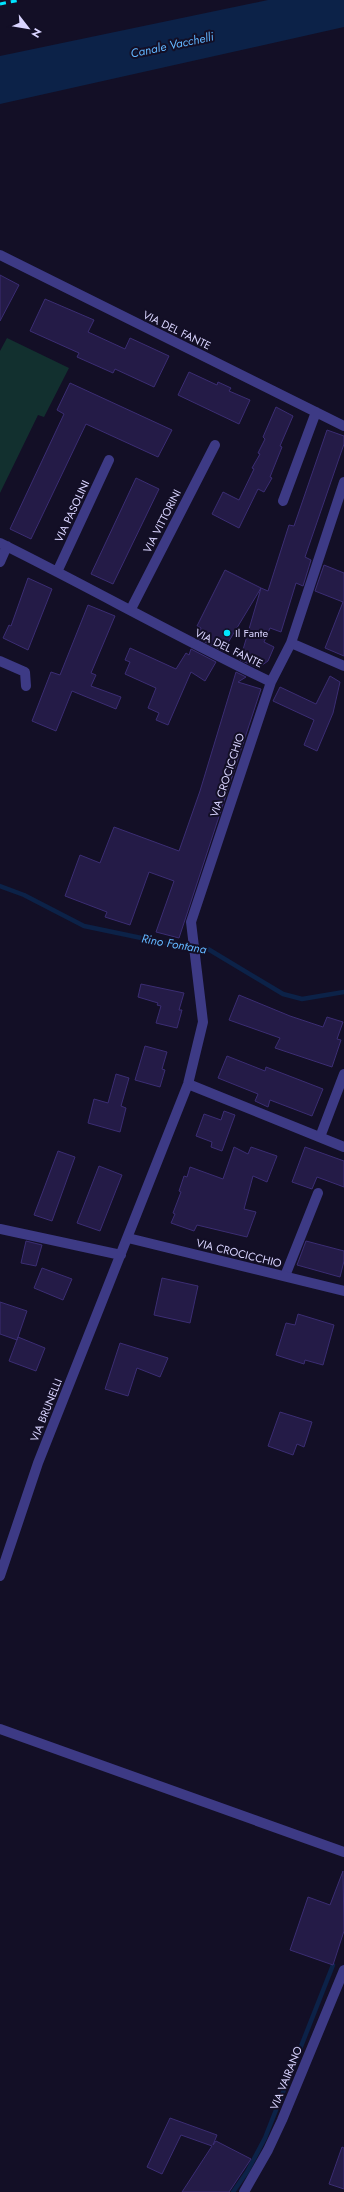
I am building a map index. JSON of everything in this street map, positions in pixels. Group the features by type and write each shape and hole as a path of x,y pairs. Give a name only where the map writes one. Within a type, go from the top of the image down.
{"street":[{"name":"VIA DEL FANTE","path":"0,255 344,426"},
{"path":"283,501 316,412"},
{"name":"VIA VITTORINI","path":"131,609 215,445"},
{"name":"VIA PASOLINI","path":"57,572 109,460"},
{"name":"VIA CROCICCHIO","path":"121,1254 188,1084 203,1022 191,922 271,682 291,643 344,482"},
{"name":"VIA DEL FANTE","path":"0,562 3,545 131,609 200,648 271,682"},
{"path":"291,643 344,666"},
{"path":"0,661 25,672 26,686"},
{"path":"320,1137 344,1074"},
{"path":"188,1084 344,1147"},
{"path":"285,1276 318,1193"},
{"path":"0,1229 121,1254"},
{"name":"VIA CROCICCHIO","path":"128,1238 344,1291"},
{"name":"VIA BRUNELLI","path":"0,1576 38,1463 121,1254"},
{"path":"0,1730 344,1852"},
{"name":"VIA VAIRANO","path":"244,2192 268,2150 282,2120 344,1970"}],"green space":[{"path":"7,338 69,368 44,417 38,415 0,493 0,351"}],"water":[{"name":"Canale Vacchelli","path":"268,0 344,0 344,27 0,104 0,56"}],"building":[{"path":"0,275 19,285 0,321"},
{"path":"45,299 94,320 88,332 125,349 130,338 169,356 154,387 115,369 113,373 77,357 79,353 30,331"},
{"path":"189,372 217,385 218,382 231,388 229,391 250,400 239,424 178,395"},
{"path":"70,383 172,430 158,457 86,424 31,539 10,529 64,414 57,410"},
{"path":"276,407 293,416 280,446 282,447 270,477 272,478 264,492 258,489 239,528 212,514 223,492 239,500 254,469 252,468 260,454 258,453 265,439 263,437"},
{"path":"327,430 344,436 344,444 305,557 311,560 303,586 296,583 281,632 270,628 264,642 274,647 268,661 258,668 240,660 261,588 268,591 289,525 294,526"},
{"path":"136,478 159,489 113,584 91,574"},
{"path":"324,565 344,573 344,656 325,648 343,602 315,591"},
{"path":"225,570 261,588 223,651 197,638 201,628 197,626"},
{"path":"28,578 52,589 28,650 3,638 9,625 11,626"},
{"path":"88,605 115,616 91,673 96,675 91,686 121,697 116,709 72,691 56,731 32,721 51,672 60,675"},
{"path":"130,648 176,669 186,653 189,655 191,649 216,662 205,681 191,672 168,725 156,720 159,713 148,708 156,688 125,674 130,662 125,660"},
{"path":"236,672 246,677 238,682 261,689 179,938 156,932 174,881 149,872 130,925 105,917 107,912 65,896 80,855 100,863 114,827 179,851 200,791"},
{"path":"330,676 340,682 333,713 317,751 304,745 314,720 273,701 280,687 316,704"},
{"path":"141,984 184,993 179,1010 182,1010 177,1028 156,1023 161,1006 157,1005 158,1003 138,997"},
{"path":"239,995 290,1016 323,1027 327,1017 343,1022 337,1039 341,1040 332,1067 275,1048 280,1038 229,1020"},
{"path":"145,1046 167,1052 162,1069 165,1070 160,1087 135,1080"},
{"path":"227,1056 265,1071 266,1067 323,1089 312,1116 270,1100 268,1107 255,1101 258,1094 218,1078"},
{"path":"116,1074 129,1078 121,1106 126,1108 120,1132 88,1123 94,1099 108,1103"},
{"path":"224,1111 235,1115 222,1151 211,1147 212,1142 196,1136 204,1114 221,1120"},
{"path":"234,1147 248,1154 251,1147 277,1156 267,1182 253,1176 244,1209 256,1212 247,1237 197,1225 194,1231 171,1223 175,1214 173,1213 181,1192 179,1191 184,1176 187,1177 190,1167 223,1179"},
{"path":"305,1147 344,1161 344,1187 317,1177 312,1189 292,1182"},
{"path":"58,1151 75,1157 52,1221 34,1215"},
{"path":"99,1166 122,1175 100,1231 77,1223"},
{"path":"26,1241 42,1245 36,1266 21,1263"},
{"path":"306,1241 344,1251 344,1261 340,1277 297,1265"},
{"path":"42,1268 72,1279 63,1300 34,1288"},
{"path":"162,1278 198,1286 190,1323 154,1315"},
{"path":"0,1302 27,1311 17,1340 0,1334"},
{"path":"298,1314 334,1325 323,1365 305,1360 304,1364 276,1355 286,1323 295,1325"},
{"path":"18,1337 45,1348 36,1371 9,1361"},
{"path":"120,1343 168,1358 160,1377 137,1368 128,1396 105,1389"},
{"path":"280,1412 312,1422 304,1447 297,1444 293,1455 268,1446"},
{"path":"343,1871 344,1931 333,1965 290,1950 308,1897 330,1905"},
{"path":"170,2118 217,2135 213,2145 216,2141 251,2159 229,2192 182,2192 212,2146 181,2135 162,2174 147,2167"},
{"path":"342,2147 344,2148 344,2189 329,2184"}],"waterway":[{"name":"Rino Fontana","path":"0,886 24,895 84,926 175,945 208,949 283,994 302,999 344,992"},
{"path":"233,2192 247,2172 265,2138 333,1965"}],"railway":[{"path":"0,4 20,0"}],"place":[{"name":"Il Fante","path":"227,633"}]}
